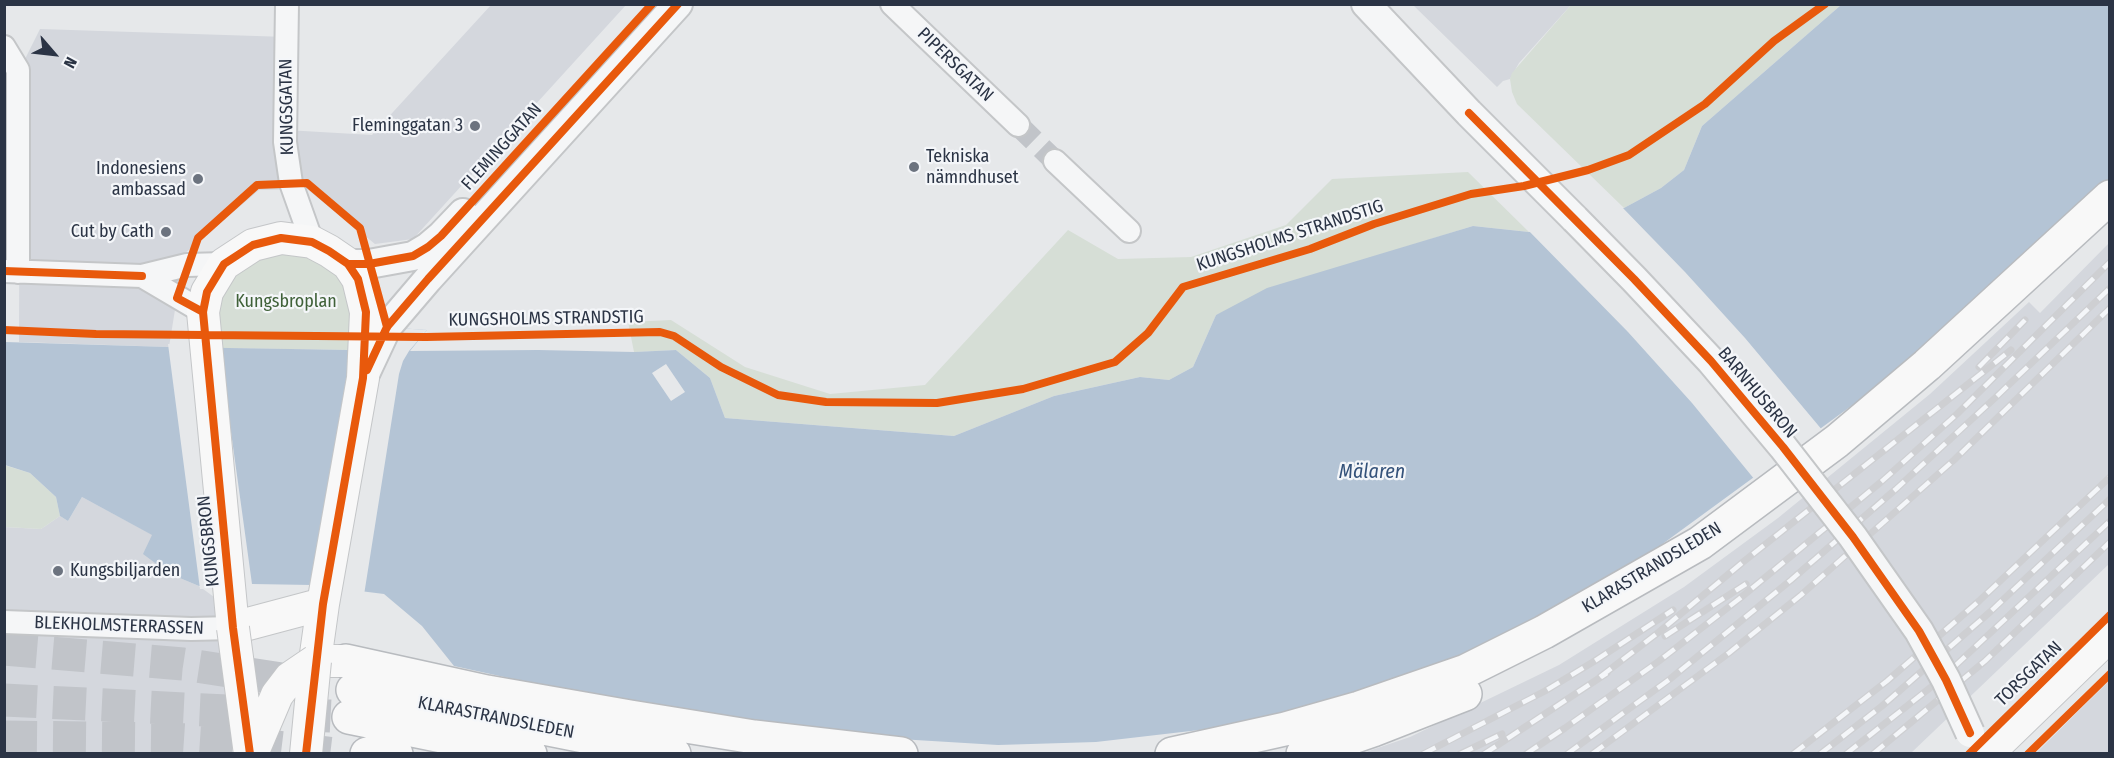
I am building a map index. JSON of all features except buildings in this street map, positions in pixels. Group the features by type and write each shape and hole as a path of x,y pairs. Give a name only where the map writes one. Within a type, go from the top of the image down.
{"highway":[{"name":"KLARASTRANDSLEDEN","path":"1172,753 1285,729 1359,708 1466,671 1544,632 1690,549 1837,441 1927,364 2109,197"},
{"name":"KLARASTRANDSLEDEN","path":"1303,753 1373,730 1471,691 1553,650 1629,607 1693,565 1845,454 1936,376 2109,217"},
{"name":"KLARASTRANDSLEDEN","path":"341,682 530,753"},
{"name":"KLARASTRANDSLEDEN","path":"341,682 674,753"},
{"path":"341,682 487,692 754,737 901,753"},
{"path":"367,753 396,753"}],"main road":[{"path":"203,318 207,292 224,264 266,240 281,238 312,242 348,264 358,279 366,312 377,326 363,378 323,604 341,682 306,753"},
{"name":"KUNGSBRON","path":"203,318 233,628 251,753"},
{"path":"233,628 323,604"},
{"name":"TORSGATAN","path":"1978,748 2109,635"},
{"path":"251,753 277,696 290,678 341,682"}],"street":[{"name":"KUNGSGATAN","path":"287,4 285,142 291,183 312,242"},
{"name":"FLEMINGGATAN","path":"348,264 369,264 413,256 441,236 652,4"},
{"name":"FLEMINGGATAN","path":"377,326 428,279 678,4"},
{"name":"PIPERSGATAN","path":"892,4 1018,125"},
{"name":"BARNHUSBRON","path":"1366,4 1468,113 1634,279 1711,361 1783,447 1853,537 1919,631 1946,680 1978,748"},
{"path":"4,47 11,70 11,272 142,276 187,265 224,264"},
{"path":"1055,161 1129,231"},
{"path":"142,276 203,318"},
{"name":"BLEKHOLMSTERRASSEN","path":"4,622 191,629 233,628"}],"shaded area":[{"path":"491,5 626,5 413,239 375,244 307,189 259,190 184,254 169,347 19,342 20,69 40,29 287,37 286,130 372,135"},
{"path":"1413,5 1571,5 1519,63 1510,79 1503,81 1497,87"},
{"path":"2109,243 2109,564 1911,753 1360,754 1410,737 1559,665 1684,587 1778,518 1930,394 2029,302 2040,313"},
{"path":"82,497 153,535 170,574 199,586 214,597 233,672 231,753 5,753 4,527 41,529 60,516 68,521"},
{"path":"2109,681 2109,753 2036,753"}],"green space":[{"path":"1571,5 1841,5 1702,126 1684,170 1661,188 1624,208 1517,104 1512,92 1510,79 1512,73"},
{"path":"1468,172 1529,232 1473,226 1347,265 1216,315 1193,367 1169,380 1140,377 1054,396 954,436 725,418 710,378 676,350 634,352 628,322 671,320 745,367 830,394 925,385 1068,230 1118,259 1191,257 1286,225 1332,179"},
{"name":"Kungsbroplan","path":"284,253 312,258 336,274 350,295 351,350 220,348 217,324 221,297 233,274 257,258"},
{"path":"4,465 30,473 56,497 60,516 41,529 5,527"}],"water":[{"name":"Mälaren","path":"1841,5 2109,5 2109,179 1895,374 1631,567 1508,638 1412,677 1312,708 1208,729 1096,742 998,745 866,737 786,728 550,687 454,666 422,626 384,594 312,585 199,586 170,574 143,554 152,535 82,497 68,521 60,516 56,497 30,473 5,465 5,342 350,350 355,325 427,330 410,351 634,352 676,350 710,378 725,418 954,436 1054,396 1140,377 1169,380 1193,367 1216,315 1267,288 1473,226 1529,232 1624,208 1661,188 1684,170 1702,126"}],"pier":[{"path":"1621,206 1745,338 1823,431 1755,480 1692,403 1628,332 1526,228"},
{"path":"355,325 427,330 409,351 399,374 364,595 312,588 200,589 168,344 219,345 252,584 312,585"},
{"path":"666,364 685,392 671,401 652,373"}],"tunnel":[{"path":"1018,125 1055,161"},
{"path":"4,649 183,664 353,690"},
{"path":"4,700 349,717"},
{"path":"4,737 172,739 261,745 335,754"}],"railway":[{"path":"1526,754 1659,661 1739,599 1881,482 1957,414 2110,262"},
{"path":"1567,754 1670,679 1791,580 1896,489 2110,288"},
{"path":"1592,754 1729,653 1801,595 1954,460 2110,308"},
{"path":"1979,367 2025,320"},
{"path":"1600,677 2011,350"},
{"path":"1793,754 1887,681 1979,601 2110,477"},
{"path":"1820,754 1882,706 1990,612 2110,499"},
{"path":"1846,754 1940,680 2110,521"},
{"path":"1873,754 1985,661 2110,542"},
{"path":"1665,636 1746,584"},
{"path":"1423,754 1545,691 1673,610"},
{"path":"1484,754 1607,673"},
{"path":"1460,754 1502,734"}],"cycle path":[{"path":"348,264 369,264 413,256 441,236 652,4"},
{"path":"367,370 387,327 678,4"},
{"name":"KUNGSHOLMS STRANDSTIG","path":"4,330 96,334 426,337 660,332 674,336 721,367 778,395 826,402 937,403 1023,389 1115,362 1148,333 1183,287 1310,249 1374,224 1471,194 1524,186 1588,170 1629,155 1705,104 1774,41 1825,4"},
{"path":"1469,113 1634,279 1711,361 1783,447 1853,537 1919,631 1946,680 1970,733"},
{"path":"203,312 177,298 198,238 257,185 307,183 360,228 387,327"},
{"path":"250,754 233,628 203,312 207,292 224,264 253,245 281,238 312,242 348,264 358,279 366,312 363,378 323,604 306,754"},
{"path":"4,271 142,276"},
{"path":"1969,754 2110,615"},
{"path":"2028,754 2110,674"}],"place":[{"name":"Fleminggatan 3","path":"475,126"},
{"name":"Tekniska nämndhuset","path":"914,167"},
{"name":"Indonesiens ambassad","path":"198,179"},
{"name":"Cut by Cath","path":"166,232"},
{"name":"Kungsbiljarden","path":"58,571"}]}
